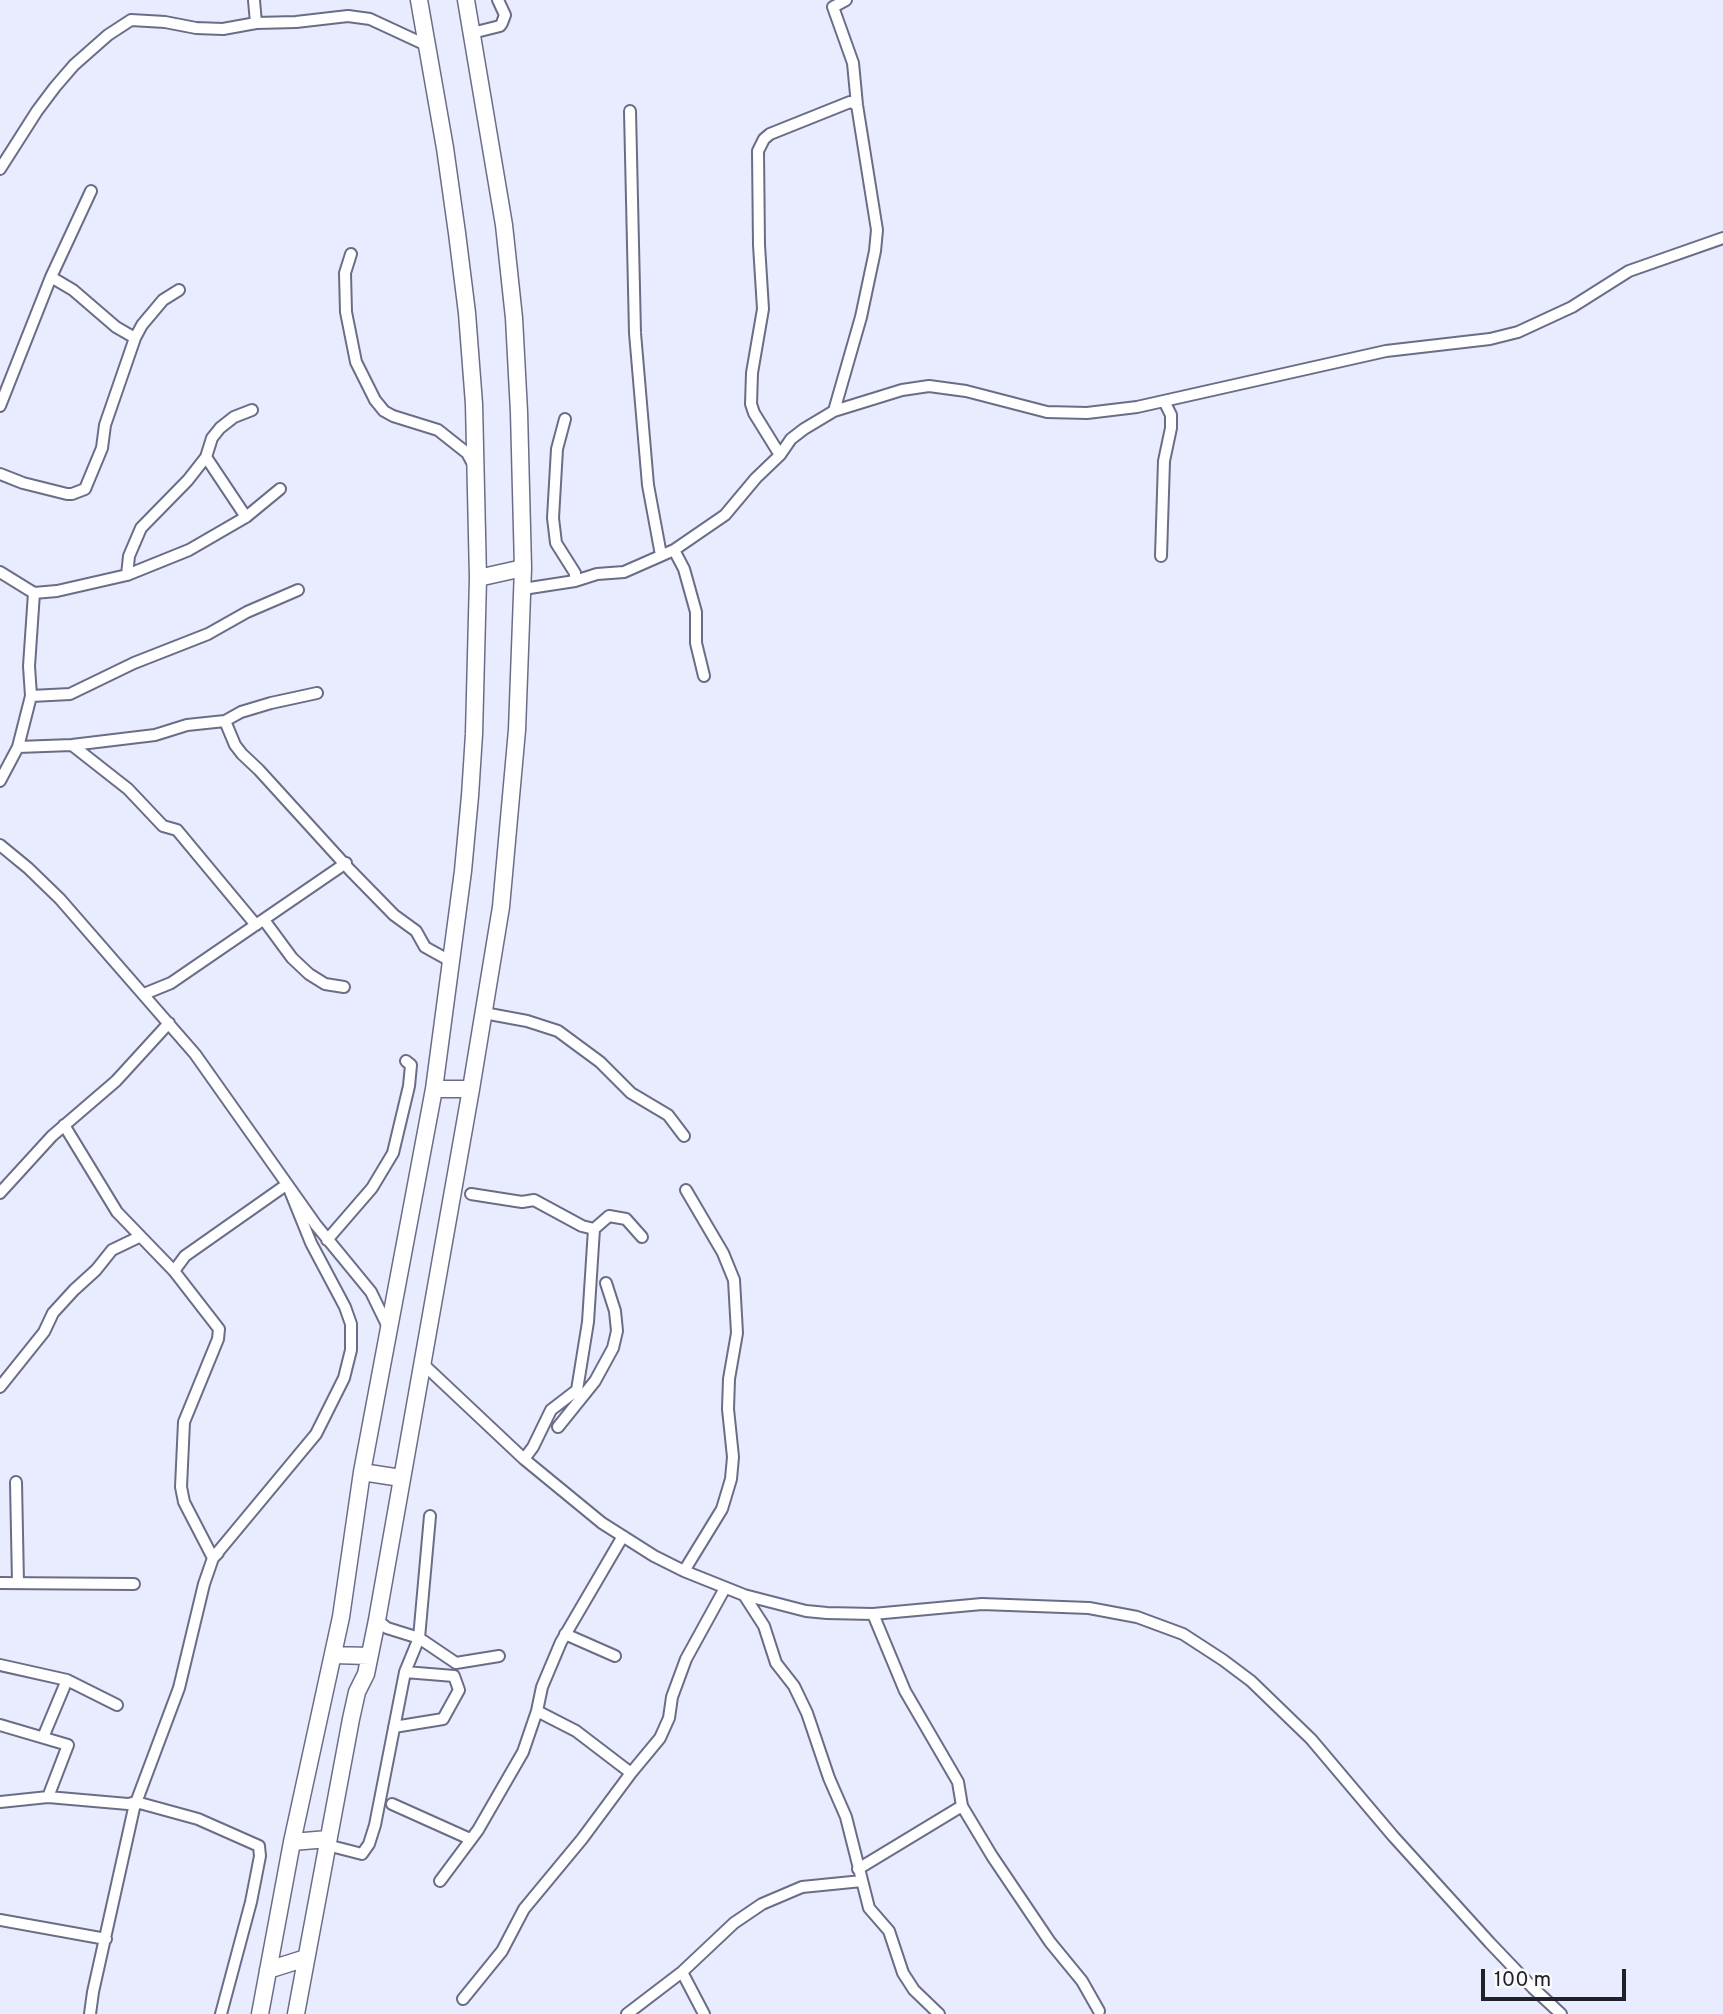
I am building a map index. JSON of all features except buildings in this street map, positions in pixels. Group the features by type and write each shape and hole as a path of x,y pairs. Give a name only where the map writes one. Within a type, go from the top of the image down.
{"highway":[{"path":"260,2014 292,1842 333,1655 362,1472 434,1089 464,871 471,771 478,578 475,442 467,313 445,148 419,0"},
{"path":"296,2014 351,1719 357,1692 366,1674 377,1620 471,1089 501,907 517,730 523,568 519,412 510,273 490,134 466,0"},
{"path":"478,578 523,568"},
{"path":"434,1089 471,1089"},
{"path":"362,1472 401,1478"},
{"path":"333,1655 369,1656"},
{"path":"292,1842 327,1842"},
{"path":"268,1970 306,1958"}],"street":[{"path":"254,0 257,23"},
{"path":"472,33 500,26 505,15 498,0"},
{"path":"834,411 861,317 877,240 853,63 833,7 846,0"},
{"path":"0,169 37,111 74,65 108,35 131,20 223,29 257,23 359,17 370,19 426,45"},
{"path":"780,456 751,404 751,373 763,309 758,151 770,134 850,102 858,105"},
{"path":"631,111 634,320 648,485 661,555"},
{"path":"0,145 9,154"},
{"path":"0,406 51,277 91,191"},
{"path":"523,589 633,569 674,550 725,515 756,478 780,456 797,433 834,411 902,390 929,386 966,391 1047,412 1112,411 1386,351 1490,339 1518,332 1572,307 1629,271 1723,237"},
{"path":"351,254 345,273 346,312 356,362 366,384 384,411 438,430 467,453 476,469"},
{"path":"51,277 73,290 116,327 135,338"},
{"path":"0,474 58,492 72,494 85,489 102,448 106,425 135,338 163,300 179,290"},
{"path":"1161,556 1164,461 1171,428 1171,415 1164,401"},
{"path":"127,575 129,556 141,528 181,488 206,457 212,438 220,428 233,417 252,410"},
{"path":"565,419 557,449 553,518 556,543 575,573 575,581"},
{"path":"455,443 475,442"},
{"path":"206,457 246,517"},
{"path":"0,572 34,593 57,591 127,575 189,550 246,517 280,489"},
{"path":"674,550 684,569 696,612 696,643 704,676"},
{"path":"31,696 70,694 134,663 208,634 247,612 298,590"},
{"path":"0,781 18,747 31,696 29,666 34,593"},
{"path":"18,747 72,745 155,734 187,725 225,720 271,703 317,693"},
{"path":"225,720 235,745 242,754 394,915 416,931 425,947 452,962"},
{"path":"72,745 128,789 163,826 177,830 309,974 326,984 344,987"},
{"path":"0,845 61,899 169,1023 213,1078 288,1188 370,1292 388,1328"},
{"path":"144,994 171,983 346,863"},
{"path":"484,1013 527,1021 558,1031 600,1062 631,1093 668,1115 684,1136"},
{"path":"0,1193 64,1125 116,1081 169,1023"},
{"path":"327,1240 372,1188 393,1153 409,1086 411,1065 406,1061"},
{"path":"64,1125 117,1212 174,1271 219,1329 218,1339 184,1422 181,1441 181,1487 184,1502 214,1558"},
{"path":"164,1261 185,1256 288,1188"},
{"path":"90,2014 136,1802 179,1688 204,1584 214,1558 316,1434 346,1370 351,1350 351,1324 345,1307 311,1243 288,1188"},
{"path":"684,1571 722,1509 731,1479 733,1457 728,1409 729,1379 737,1333 734,1280 723,1253 686,1190"},
{"path":"471,1194 522,1202 534,1200 582,1226 594,1229"},
{"path":"524,1459 551,1410 577,1390 588,1322 594,1229 609,1216 626,1219 642,1237"},
{"path":"0,1387 44,1332 53,1313 74,1290 96,1270 112,1250 139,1237"},
{"path":"174,1271 185,1256"},
{"path":"558,1427 595,1381 612,1348 617,1331 615,1311 606,1283"},
{"path":"370,1292 394,1298"},
{"path":"345,1347 346,1370"},
{"path":"422,1363 524,1459 585,1510 623,1536 684,1571 744,1595 806,1611 873,1614 982,1604 1089,1608 1137,1617 1182,1634 1251,1681 1311,1739 1490,1944 1561,2014"},
{"path":"16,1482 18,1583"},
{"path":"327,1842 362,1854 369,1844 405,1672 419,1638 430,1516"},
{"path":"440,1881 478,1829 523,1752 537,1711 542,1686 565,1634 623,1536"},
{"path":"0,1583 134,1584"},
{"path":"463,1999 502,1951 524,1909 660,1738 669,1718 672,1697 685,1659 725,1588"},
{"path":"744,1595 769,1637 776,1663 794,1686 807,1713 829,1778 846,1817 869,1908 889,1931 903,1973 914,1990 939,2014"},
{"path":"873,1614 905,1691 958,1782 962,1806 992,1856 1050,1942 1082,1981 1099,2011"},
{"path":"377,1620 387,1628 419,1638 456,1663 499,1656"},
{"path":"565,1634 615,1657"},
{"path":"0,1665 67,1680 117,1705"},
{"path":"394,1727 443,1719 459,1690 454,1676 405,1672"},
{"path":"44,1735 67,1680"},
{"path":"537,1711 576,1731 631,1773"},
{"path":"0,1725 68,1745 48,1797"},
{"path":"0,1801 48,1797 128,1804 136,1802 198,1819 255,1842 261,1850 251,1902 221,2014"},
{"path":"393,1804 470,1839"},
{"path":"858,1869 962,1806"},
{"path":"627,2014 682,1972 734,1923 762,1905 802,1887 862,1881"},
{"path":"0,1920 106,1938"},
{"path":"682,1972 704,2014"}]}
